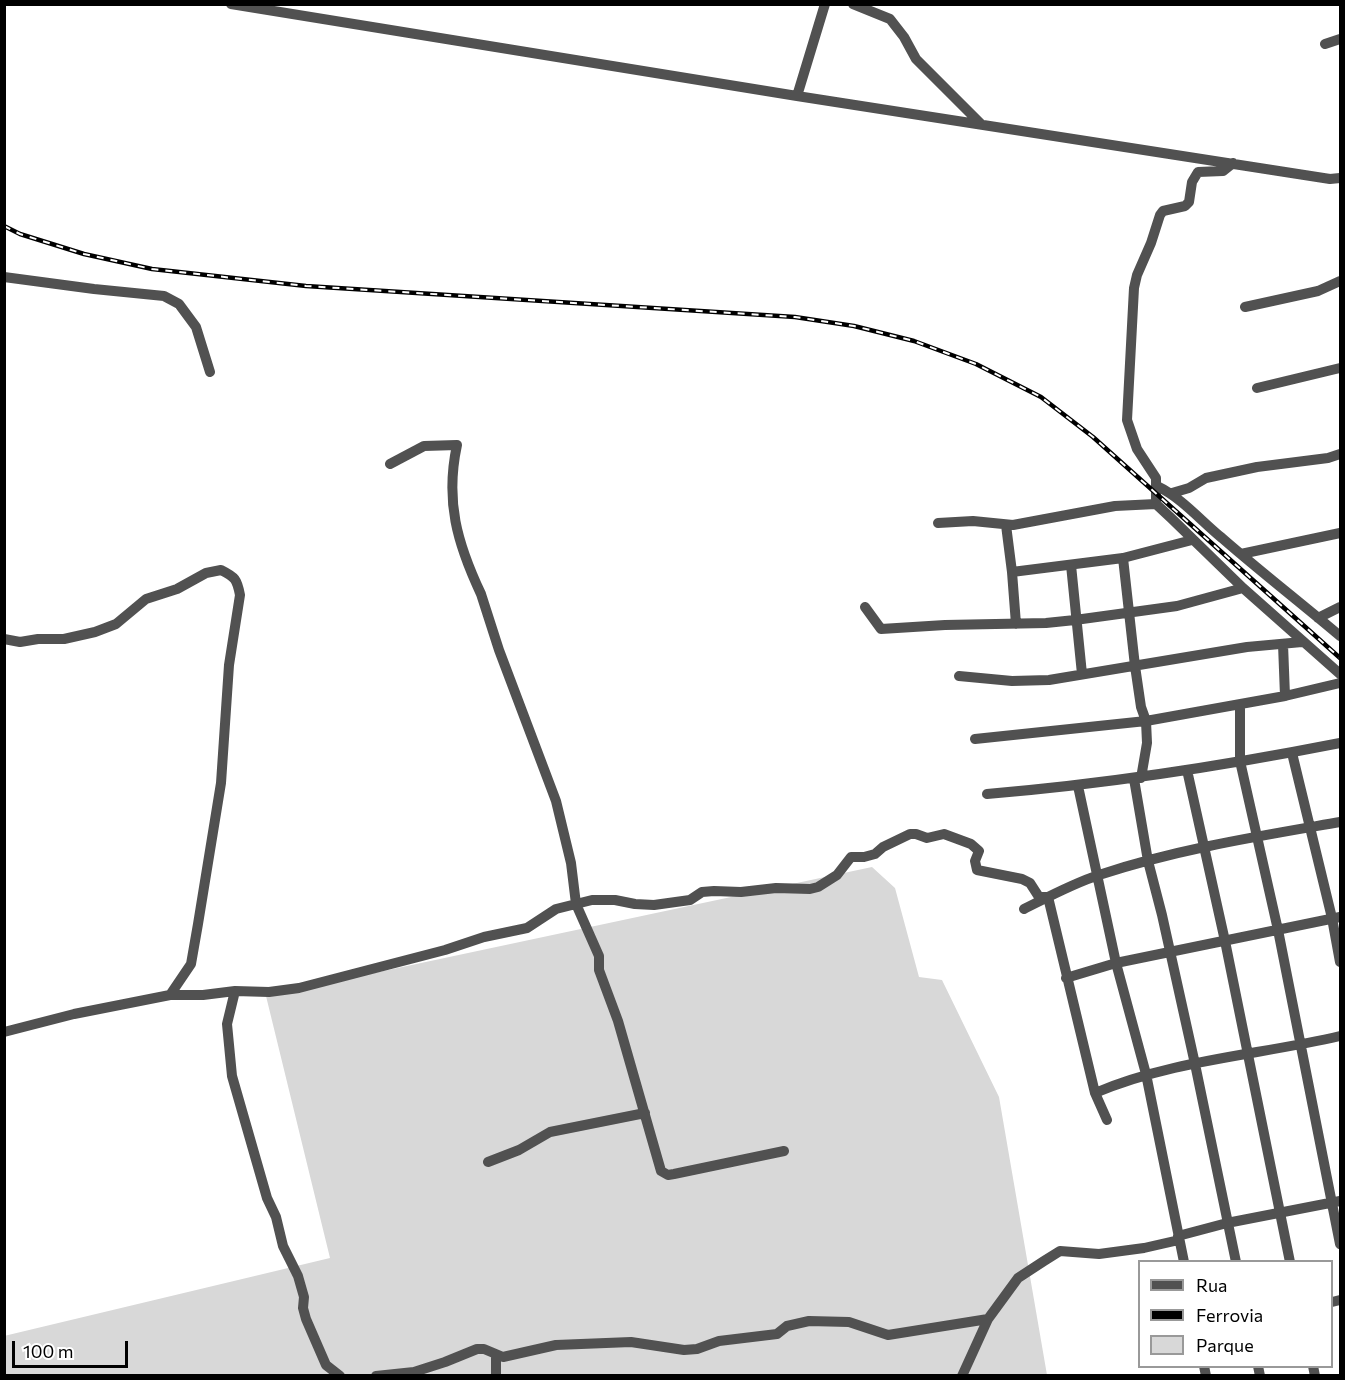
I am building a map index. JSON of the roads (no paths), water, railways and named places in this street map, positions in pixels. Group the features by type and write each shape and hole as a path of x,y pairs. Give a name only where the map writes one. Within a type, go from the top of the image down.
{"street":[{"path":"231,4 797,96 1330,179 1341,178"},
{"path":"302,16 303,4"},
{"path":"797,96 825,4"},
{"path":"821,18 833,4"},
{"path":"853,4 890,19 904,37 916,59 982,125"},
{"path":"1325,44 1341,39"},
{"path":"1156,504 1158,486 1156,478 1137,449 1128,420 1132,303 1137,275 1163,211 1185,206 1189,202 1192,182 1198,172 1224,171 1233,163"},
{"path":"4,277 94,290 164,296 179,304 196,327 210,372"},
{"path":"1245,306 1318,291 1341,281"},
{"path":"1257,388 1341,368"},
{"path":"390,464 424,446 457,445 452,467 451,488 455,527 536,752 556,801 571,863 576,904 599,956 599,970 618,1021 660,1171 668,1175 784,1151"},
{"path":"1172,493 1189,488 1206,478 1257,467 1328,458 1341,454"},
{"path":"1158,486 1172,493 1241,554 1341,636"},
{"path":"938,523 973,521 1006,525 1115,506 1156,504 1243,588 1341,674"},
{"path":"1006,525 1016,624"},
{"path":"1241,554 1341,533"},
{"path":"1012,572 1123,558 1192,540"},
{"path":"1123,558 1135,666 1141,707 1146,721 1147,744 1138,778 1148,861 1195,1064 1236,1260"},
{"path":"1071,565 1082,674"},
{"path":"4,639 20,642 64,639 95,632 116,624 146,599 177,589 206,573 221,570 234,577 238,584 240,595 230,664 221,783 191,964 170,994"},
{"path":"865,607 881,629 1016,624 1128,614 1177,606 1243,588"},
{"path":"1318,618 1341,607"},
{"path":"958,676 1012,681 1049,680 1247,647 1302,642"},
{"path":"1283,644 1285,696"},
{"path":"975,739 1146,721 1240,705 1341,683"},
{"path":"1240,705 1240,761 1337,1202 1341,1244"},
{"path":"987,794 1138,778 1341,743"},
{"path":"1292,753 1336,918 1341,962"},
{"path":"1187,770 1225,940 1290,1260"},
{"path":"1078,786 1116,963 1146,1074 1184,1260"},
{"path":"1024,909 1097,875 1148,861 1257,837 1341,822"},
{"path":"4,1032 74,1014 170,994 269,992 299,988 445,950 484,937 527,928 556,909 592,900 615,900 654,905 690,900 702,892 741,892 776,888 810,889 818,887 837,875 851,856 864,857 875,854 884,846 910,834 927,838 944,834 970,844 978,851 975,861 977,870 1022,879 1030,883 1039,897 1048,897"},
{"path":"1048,897 1095,1093 1107,1120"},
{"path":"1066,978 1116,963 1336,918"},
{"path":"235,991 228,1024 232,1076 267,1198 276,1217 283,1246 298,1276 304,1297 303,1308 306,1319 326,1365 340,1376"},
{"path":"1095,1093 1146,1074 1341,1036"},
{"path":"488,1162 519,1150 550,1132 645,1113"},
{"path":"962,1376 988,1319 1018,1278 1060,1251 1099,1254 1144,1248 1227,1223 1337,1202"},
{"path":"376,1376 414,1372 477,1348 496,1356 510,1356 556,1345 592,1343 631,1342 684,1350 697,1349 719,1341 777,1334 788,1326 810,1321 849,1322 888,1335 988,1319"},
{"path":"496,1356 496,1376"}],"railway":[{"path":"4,226 20,234 84,254 152,269 306,286 795,317 854,326 914,341 976,364 1041,397 1093,437 1340,658"}]}
